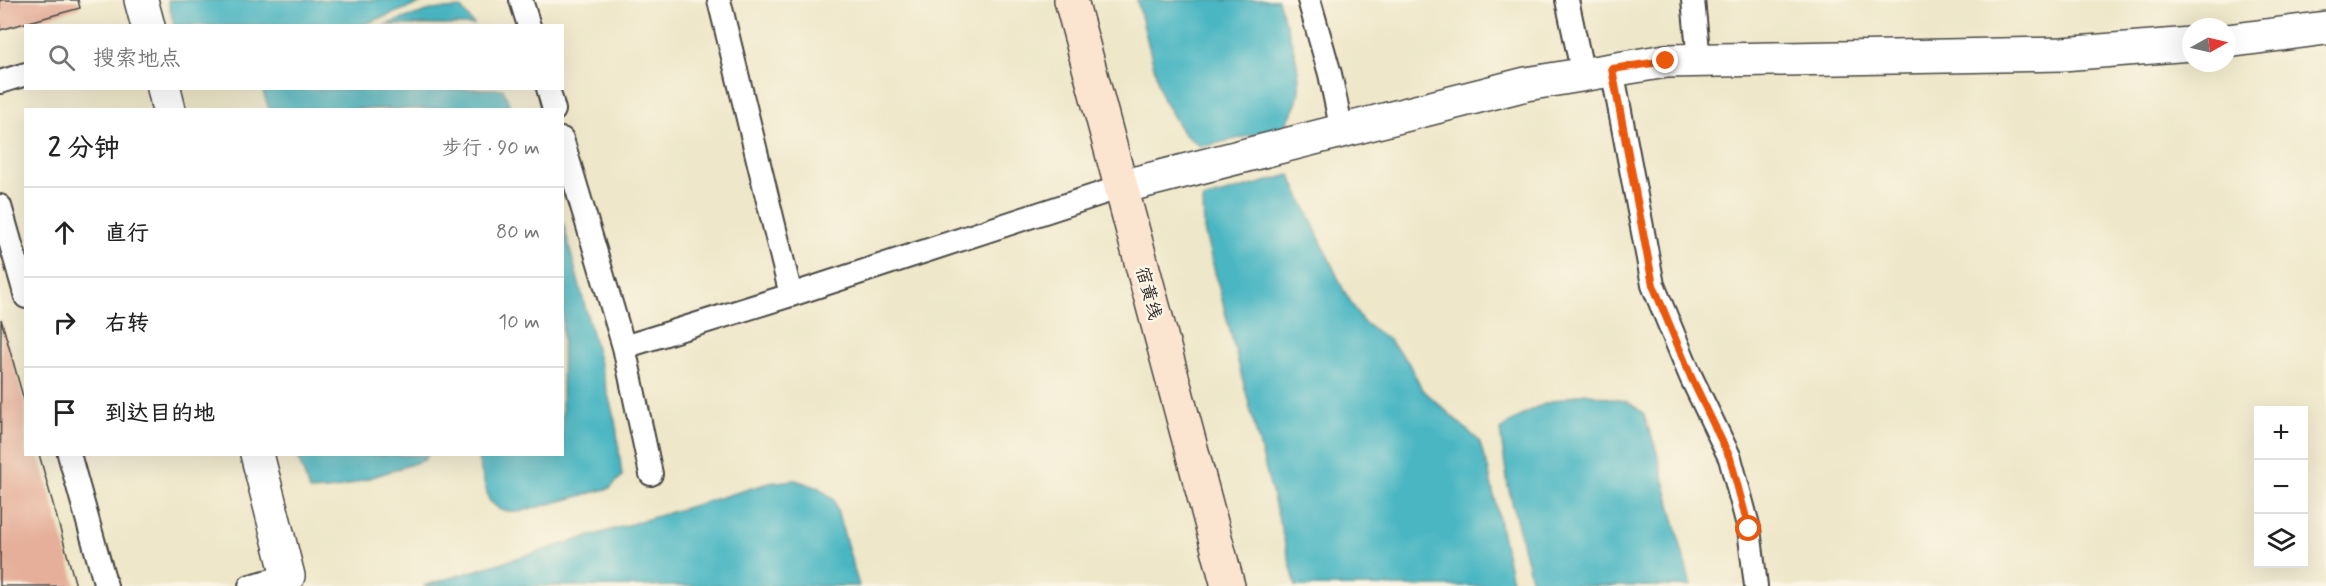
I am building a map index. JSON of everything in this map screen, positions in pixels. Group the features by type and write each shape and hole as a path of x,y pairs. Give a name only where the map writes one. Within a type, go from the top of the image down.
{"main road":[{"name":"宿黄线","path":"1071,0 1228,586"}],"street":[{"path":"141,0 147,24"},
{"path":"2236,40 2326,28"},
{"path":"1121,187 1526,84 1666,61 2062,54 2182,45"},
{"path":"165,90 169,108"},
{"path":"258,456 288,576"}],"lane":[{"path":"521,0 528,24"},
{"path":"720,0 791,295"},
{"path":"1309,0 1330,74 1342,131"},
{"path":"1567,0 1597,72 1653,285 1691,377 1730,458 1749,529 1755,586"},
{"path":"1693,0 1699,60"},
{"path":"0,82 24,75"},
{"path":"549,90 553,108"},
{"path":"564,146 624,347 651,474"},
{"path":"624,347 1121,187"},
{"path":"0,206 24,290"},
{"path":"70,456 106,586"},
{"path":"250,586 288,576"}],"water":[{"path":"168,0 429,0 365,24 174,24"},
{"path":"1137,0 1278,0 1292,43 1299,77 1298,98 1284,128 1201,147 1184,134 1162,98"},
{"path":"461,8 473,24 388,24 430,10"},
{"path":"262,90 503,90 511,108 269,108"},
{"path":"1290,175 1344,291 1362,321 1389,340 1408,362 1422,389 1479,441 1488,468 1513,586 1296,586 1204,230 1203,199"},
{"path":"564,227 616,425 622,476 610,488 519,512 500,510 489,500 477,456 564,456"},
{"path":"1585,393 1628,402 1643,413 1656,449 1691,586 1533,586 1508,486 1500,430 1540,406"},
{"path":"297,456 427,456 424,460 336,489 310,491"},
{"path":"795,480 819,488 834,500 859,586 423,586 769,483"}],"building":[{"path":"0,0 78,0 80,8 0,30"},
{"path":"1,319 24,400 24,456 40,456 76,586 0,586"}],"route":[{"path":"1666,61 1612,69 1653,285 1691,377 1730,458 1749,529"}]}
